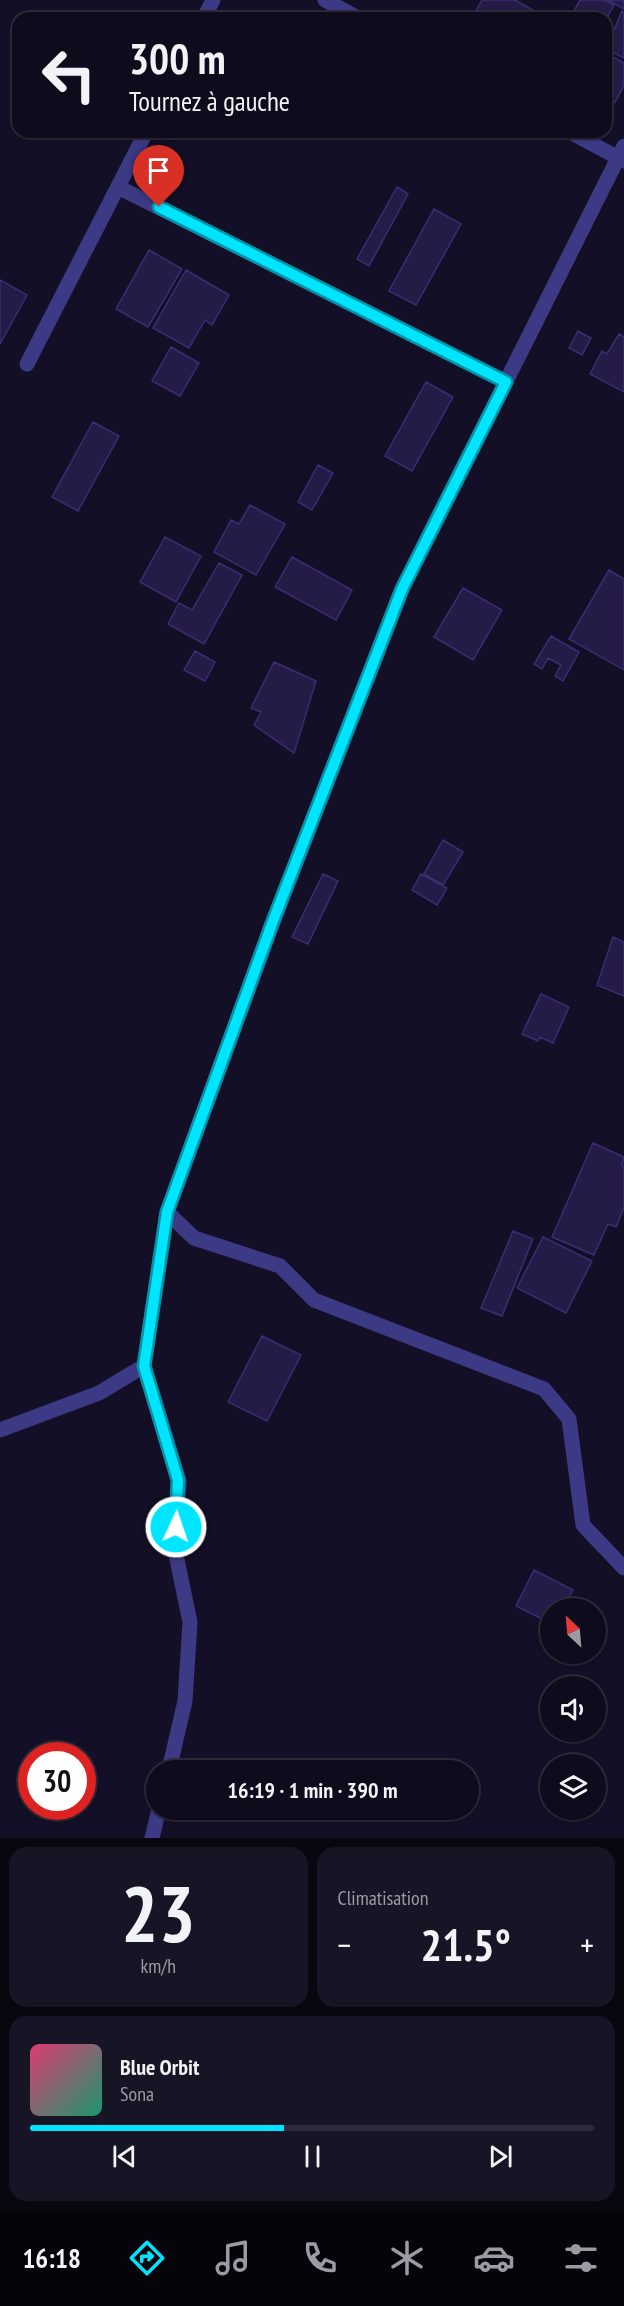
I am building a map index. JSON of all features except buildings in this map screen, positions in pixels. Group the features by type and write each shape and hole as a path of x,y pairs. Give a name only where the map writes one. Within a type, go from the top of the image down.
{"street":[{"path":"325,0 347,12"},
{"path":"27,364 143,138"},
{"path":"171,1760 185,1701 190,1622 175,1550 178,1480 144,1366 167,1212 273,921 402,589 622,155 584,138"},
{"path":"118,187 506,382"},
{"path":"167,1212 194,1238 280,1266 314,1300 544,1389 569,1419 583,1525 624,1568"},
{"path":"0,1430 99,1394 144,1366"},
{"path":"153,1838 157,1820"}],"route":[{"path":"159,207 506,382 402,589 273,921 167,1212 144,1366 178,1480 176,1527"}]}
